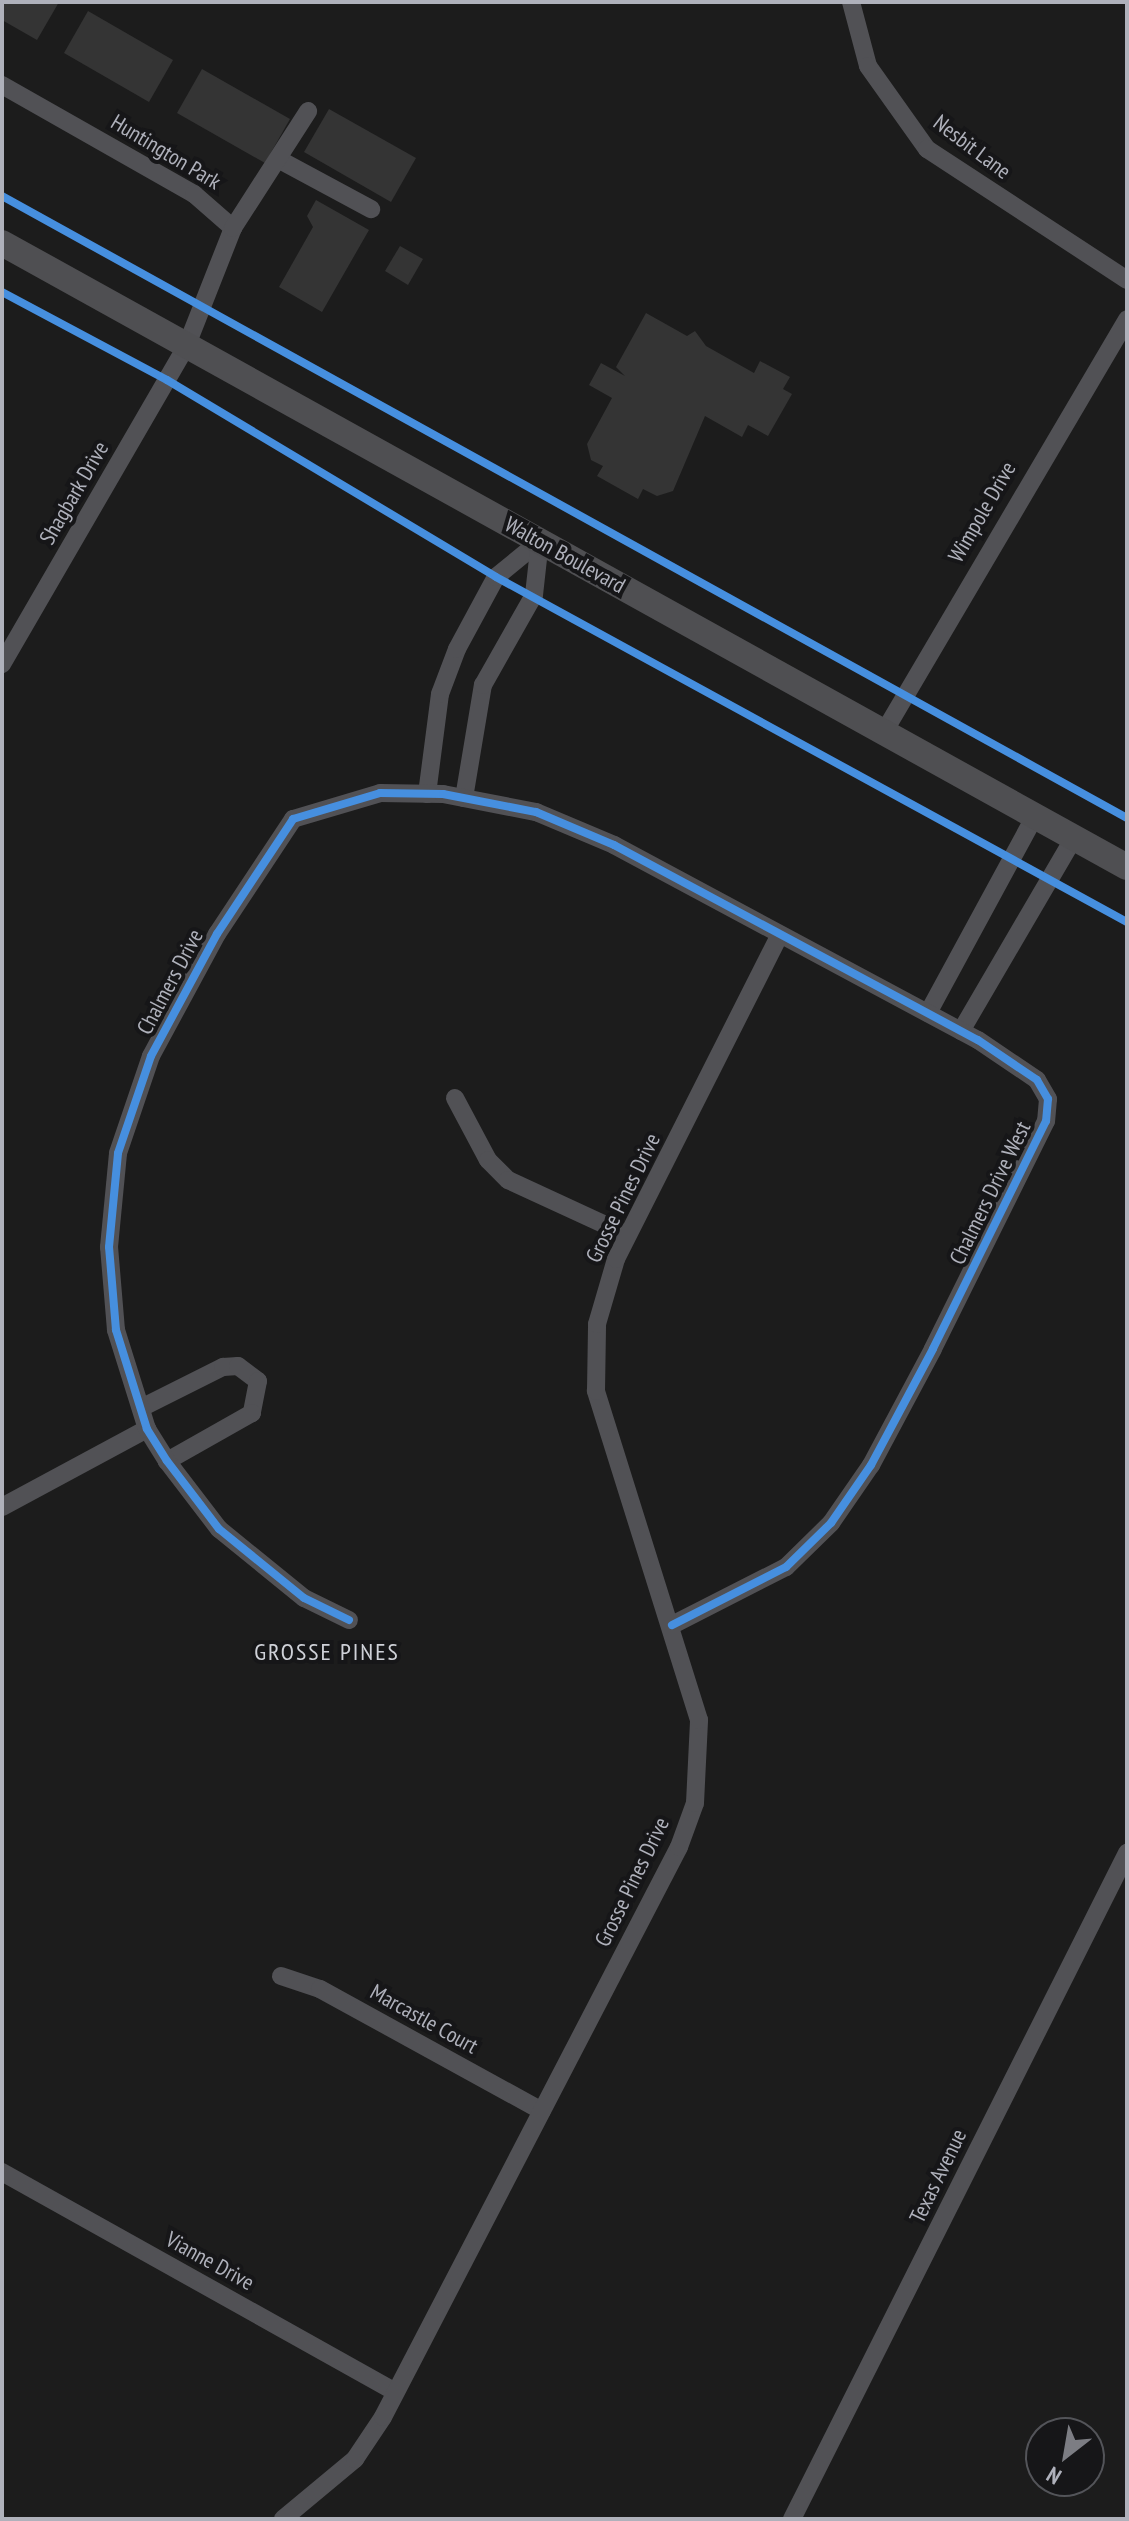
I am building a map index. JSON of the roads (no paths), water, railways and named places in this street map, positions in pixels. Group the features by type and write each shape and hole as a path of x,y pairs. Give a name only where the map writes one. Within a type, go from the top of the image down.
{"main road":[{"name":"Walton Boulevard","path":"2,243 1127,867"}],"street":[{"name":"Nesbit Lane","path":"851,2 868,66 927,149 1127,280"},
{"name":"Huntington Park","path":"2,85 194,194 233,228"},
{"path":"187,345 233,228 308,111"},
{"path":"278,159 371,209"},
{"name":"Wimpole Drive","path":"884,732 1127,319"},
{"name":"Shagbark Drive","path":"2,664 187,345"},
{"path":"435,794 440,694 457,649 496,577 540,541"},
{"path":"464,798 483,685 534,595 540,541"},
{"name":"Chalmers Drive","path":"349,1620 304,1598 219,1529 167,1461 147,1429 116,1330 109,1247 118,1153 151,1056 217,934 293,819 380,793 435,794"},
{"name":"Chalmers Drive West","path":"435,794 536,812 614,845 779,937 961,1031 1037,1080 1048,1099 1039,1136 878,1453 831,1523 786,1567 672,1625"},
{"path":"928,1013 1035,816"},
{"path":"961,1031 1074,838"},
{"name":"Grosse Pines Drive","path":"283,2519 355,2459 395,2392 542,2111 695,1803 699,1720 672,1625 596,1391 597,1324 627,1235 779,937"},
{"path":"455,1098 488,1160 508,1180 627,1235"},
{"path":"141,1408 223,1367 238,1366 258,1381 252,1413 167,1461"},
{"path":"2,1507 147,1429"},
{"name":"Texas Avenue","path":"792,2519 1127,1853"},
{"name":"Marcastle Court","path":"281,1976 320,1989 542,2111"},
{"name":"Vianne Drive","path":"2,2172 395,2392"}],"district":[{"name":"GROSSE PINES","path":"327,1652"}]}
